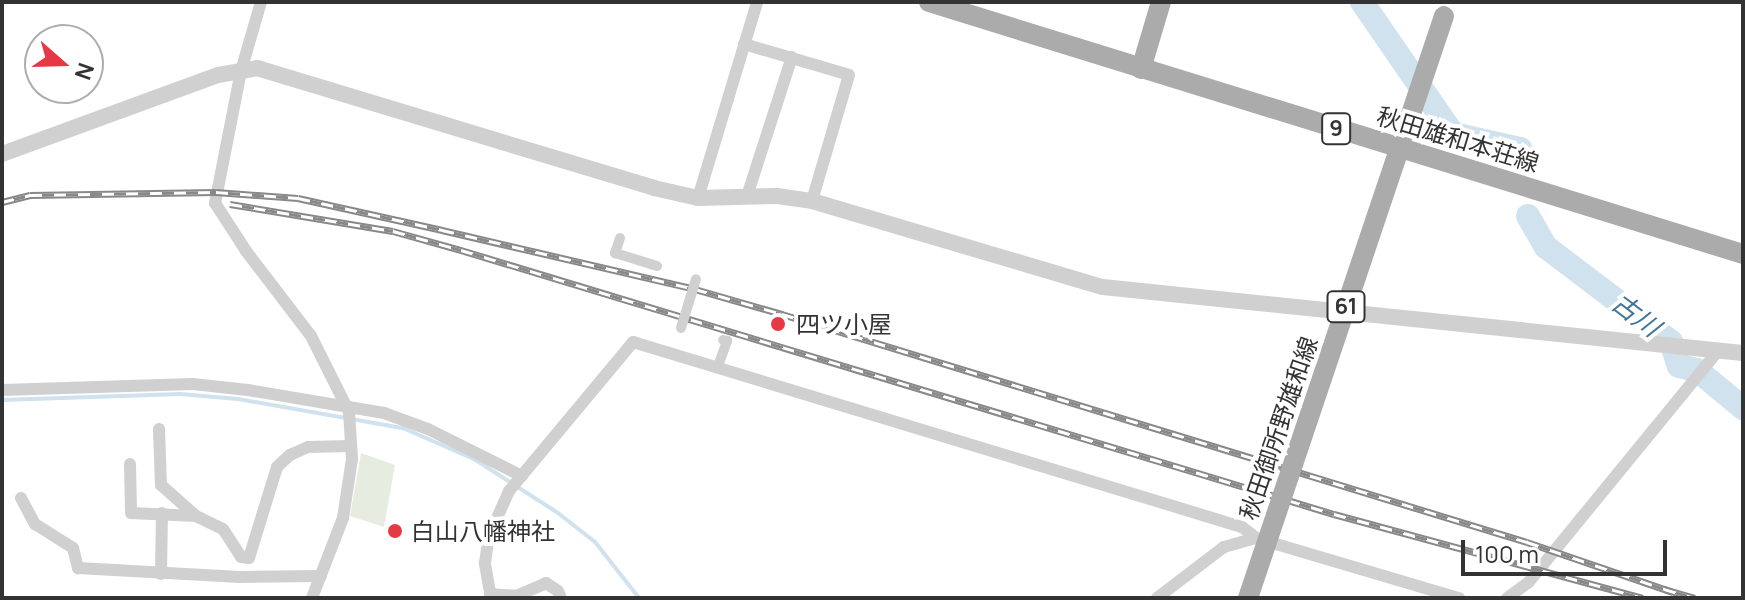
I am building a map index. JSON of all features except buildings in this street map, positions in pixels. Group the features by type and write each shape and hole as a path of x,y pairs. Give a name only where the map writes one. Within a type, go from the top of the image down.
{"main road":[{"name":"秋田雄和本荘線","path":"929,2 1743,254"},
{"path":"1141,69 1161,2"},
{"name":"秋田御所野雄和線","path":"1248,598 1446,9"}],"street":[{"path":"261,2 241,71 215,203 311,336 348,409 351,446 343,518 312,598"},
{"path":"698,198 757,2"},
{"path":"744,44 849,75 812,201"},
{"path":"747,196 792,57"},
{"path":"2,154 218,75 257,68 654,188 698,198 747,196 812,201 1103,287 1661,345 1685,348 1713,358 1743,353"},
{"path":"620,238 615,253 657,266"},
{"path":"681,328 696,279"},
{"path":"718,366 727,341 723,340"},
{"path":"561,598 558,591 546,583 516,596 491,596 485,563 489,536 517,482 633,342 1242,527 1256,538 1459,598"},
{"path":"1507,598 1528,583 1713,358"},
{"path":"2,390 193,384 384,413 428,429 517,482"},
{"path":"159,429 161,485 196,516 223,529 241,557 249,558"},
{"path":"252,577 249,558 277,467 290,455 308,447 351,446"},
{"path":"130,464 131,513 196,516"},
{"path":"21,498 35,524 73,548 78,568 252,577 321,576"},
{"path":"161,574 162,513"},
{"path":"1157,598 1224,547 1256,538"}],"shaded area":[{"path":"361,453 395,465 384,527 350,516"}],"waterway":[{"name":"古川","path":"1362,2 1453,134 1520,149 1522,162"},
{"name":"古川","path":"1528,216 1546,247 1671,342 1679,366 1697,370 1743,408"},
{"path":"2,400 180,394 238,399 403,428 474,459 558,513 595,542 639,598"}],"railway":[{"path":"2,202 30,195 216,192 298,198 695,289 1527,542 1673,592"},
{"path":"230,204 393,231 1334,514 1643,598"},
{"path":"1664,589 1695,598"}],"place":[{"name":"四ツ小屋","path":"778,324"},
{"name":"白山八幡神社","path":"395,531"}]}
